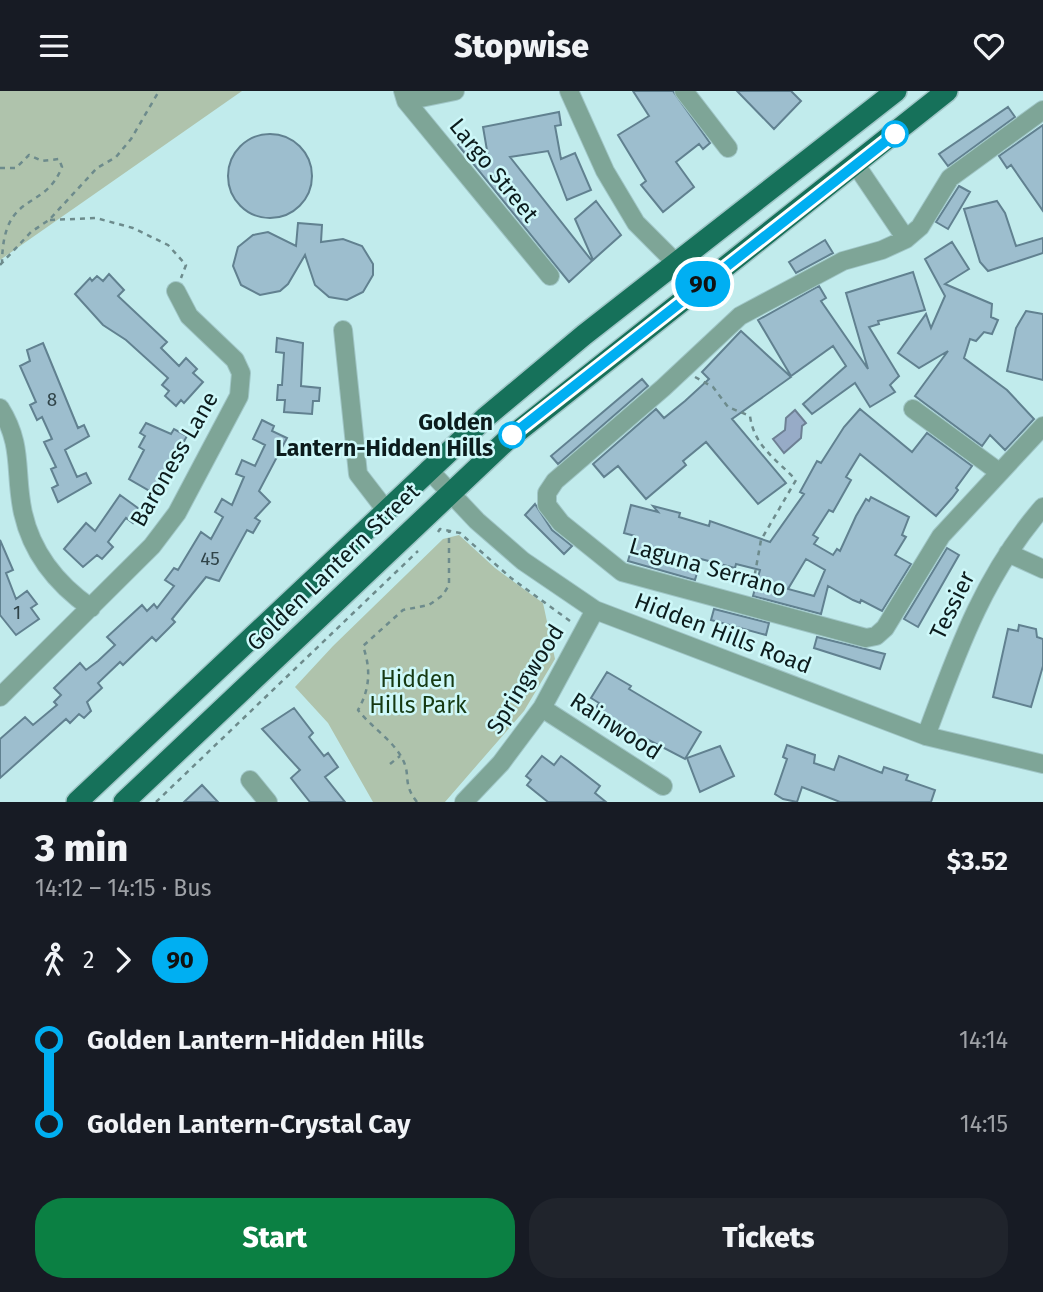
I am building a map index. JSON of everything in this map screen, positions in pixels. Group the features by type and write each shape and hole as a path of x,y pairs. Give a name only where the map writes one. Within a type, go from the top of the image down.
{"main road":[{"name":"Golden Lantern Street","path":"77,802 385,509 496,408 896,91"},
{"name":"Golden Lantern Street","path":"124,802 449,493 539,413 947,91"}],"street":[{"name":"Largo Street","path":"405,96 455,91"},
{"path":"569,91 605,171 636,223 676,263"},
{"path":"684,91 727,148"},
{"name":"Largo Street","path":"405,96 550,276"},
{"name":"Laguna Serrano","path":"1043,110 950,178 920,227 906,239 882,250 843,261 740,316 555,481 547,493 547,505 561,523 622,572 866,638 876,636 897,610 941,535 1043,426"},
{"path":"856,165 906,239"},
{"name":"Baroness Lane","path":"0,697 135,564 169,525 239,395 241,373 235,360 189,316 176,291"},
{"path":"342,330 358,474 385,509"},
{"path":"0,408 12,427 17,445 23,513 35,544 65,590 91,608"},
{"path":"913,409 999,472"},
{"name":"Hidden Hills Road","path":"428,469 449,493 523,561 595,610 926,736 1043,764"},
{"name":"Tessier","path":"926,736 959,642 981,597 1008,553 1043,507"},
{"path":"1008,553 1043,569"},
{"name":"Springwood","path":"464,802 501,763 542,708 595,610"},
{"name":"Rainwood","path":"542,708 663,786"},
{"path":"250,780 268,802"}],"path":[{"path":"1,264 30,232 49,220 97,168 116,157 131,139 159,91"},
{"path":"0,169 16,168 29,155 43,161 59,159 62,167 50,186 25,203 9,221 4,233 1,264"},
{"path":"49,220 96,218 133,227 168,244 186,265 176,291"},
{"path":"685,367 701,383 713,387 729,407 750,417 750,428 756,441 796,479 761,540 752,607"},
{"path":"432,537 440,529 460,533 510,578 572,623 573,630"},
{"path":"417,802 405,784 405,763 358,710 366,696 369,677 363,646 403,610 429,605 443,595 449,585 449,531"},
{"path":"156,802 424,544"},
{"path":"390,764 400,756"}],"green space":[{"path":"0,91 242,91 0,260"},
{"name":"Hidden Hills Park","path":"459,535 495,568 543,603 555,659 524,711 445,802 373,802 328,723 295,687 333,646 443,539"}],"water":[{"path":"795,410 806,423 802,426 801,438 784,453 773,439 785,430 786,418"}],"building":[{"path":"633,91 673,91 710,143 703,149 699,144 676,162 694,187 663,212 641,185 646,181 618,135 649,116"},
{"path":"737,91 791,91 801,101 774,129"},
{"path":"1008,107 1015,117 948,166 939,154"},
{"path":"559,112 561,125 555,126 561,159 575,153 591,190 567,200 548,151 510,157 592,261 569,282 458,145 468,137 489,162 483,127"},
{"path":"1043,125 1043,211 1011,165 1007,168 999,156"},
{"path":"270,134 286,137 300,146 309,160 312,176 309,192 300,206 286,215 270,218 254,215 240,206 231,192 228,176 231,160 240,146 254,137"},
{"path":"959,186 970,192 948,229 936,222"},
{"path":"596,201 621,235 593,260 575,219"},
{"path":"997,201 1005,213 1016,246 1043,238 1043,253 988,271 980,262 964,209"},
{"path":"298,223 322,225 321,242 343,239 362,246 373,264 373,275 363,292 347,300 329,297 315,285 305,255 288,284 280,291 260,295 241,285 233,266 238,247 253,235 268,232 296,246"},
{"path":"825,240 833,253 796,273 789,262"},
{"path":"952,242 969,269 945,284 992,304 991,317 998,320 992,334 984,332 976,341 970,339 964,358 1007,390 1034,419 1005,450 990,435 982,446 915,396 948,351 919,368 898,353 926,314 931,328 945,296 925,259"},
{"path":"913,272 925,310 878,321 879,324 869,327 899,376 890,385 895,392 870,407 855,383 812,414 803,404 846,366 833,346 791,376 758,320 819,286 826,298 821,301 868,369 846,293"},
{"path":"109,274 124,290 118,296 167,342 161,348 179,366 186,358 197,369 193,373 203,382 184,403 181,400 176,406 165,396 169,391 162,385 168,378 126,340 103,325 75,294 90,278 92,281 97,276 103,281"},
{"path":"1026,311 1043,314 1043,380 1007,371 1016,328"},
{"path":"741,331 791,377 732,419 786,483 758,504 706,442 683,461 686,465 646,499 618,466 604,477 593,464 656,409 664,418 685,401 709,379 702,372"},
{"path":"277,338 303,343 301,386 320,388 319,401 313,401 312,414 284,412 285,400 277,400 278,385 282,385 284,353 276,352"},
{"path":"43,343 78,428 84,425 89,436 65,450 77,477 86,473 91,483 58,502 52,488 58,485 51,469 56,467 44,442 52,439 42,417 37,420 30,405 36,402 20,366 30,361 27,350"},
{"path":"642,379 648,386 558,464 551,456"},
{"path":"860,409 912,452 927,433 972,466 956,488 958,490 936,516 860,454 846,477 851,480 833,512 829,510 813,535 818,538 814,544 833,555 837,549 840,551 856,516 866,499 869,501 871,497 909,517 902,535 906,537 895,555 911,564 882,611 861,600 860,603 853,600 828,586 821,614 753,596 760,570 736,564 735,568 701,559 695,580 628,561 635,536 624,533 631,505 658,512 653,506 680,513 679,517 709,526 710,521 770,542 804,494 800,492 817,461 821,463 844,427","holes":["806,559 825,570 814,596 788,589"]},
{"path":"262,420 274,426 272,431 287,438 259,491 270,502 255,518 260,521 253,533 247,530 219,581 206,577 172,619 175,622 156,641 152,637 123,665 120,662 98,683 102,688 87,702 91,711 84,718 79,714 70,723 66,719 0,778 0,739 25,717 33,725 57,705 54,702 61,695 54,688 80,663 86,670 115,645 107,637 142,605 147,611 154,604 157,608 174,586 165,580 174,568 178,570 201,532 211,539 223,517 215,512 222,499 232,505 244,477 236,474 242,460 255,466 265,445 253,439"},
{"path":"146,423 171,434 174,429 187,436 155,494 129,479 144,450 139,447 145,436 140,433"},
{"path":"120,495 142,511 133,523 126,518 108,542 113,547 102,559 97,555 83,567 64,549 86,523 95,531"},
{"path":"535,504 552,530 572,546 564,554 525,515"},
{"path":"0,540 13,570 6,573 16,599 27,591 37,604 31,608 39,619 16,635 0,615"},
{"path":"947,548 959,555 918,627 904,619"},
{"path":"714,609 769,623 766,635 711,620"},
{"path":"1019,625 1036,629 1037,637 1043,639 1043,666 1031,707 993,697 1008,629 1018,631"},
{"path":"817,637 885,654 880,669 814,648"},
{"path":"607,672 631,686 629,689 701,732 685,759 645,738 643,740 636,737 595,710 599,703 591,698"},
{"path":"294,708 313,733 309,737 324,756 328,753 338,767 325,777 345,802 310,802 291,778 300,770 262,729"},
{"path":"787,745 815,755 814,763 834,770 839,756 882,773 884,767 908,775 906,780 935,790 931,802 840,802 802,787 797,802 783,799 775,794 787,759 783,757"},
{"path":"720,746 734,776 700,792 687,758"},
{"path":"542,756 554,765 561,756 568,761 600,786 595,793 606,802 548,802 527,785 531,780 526,776"},
{"path":"202,785 218,802 184,802"}],"bus line":[{"name":"90","path":"512,435 895,134"}],"place":[{"name":"Golden Lantern-Hidden Hills","path":"512,435"}]}
